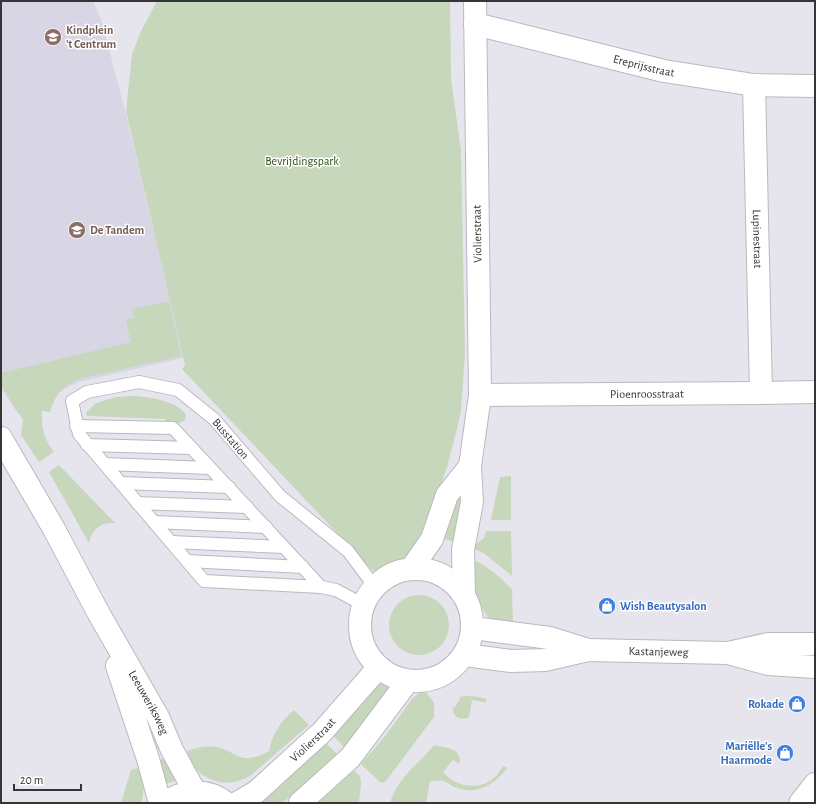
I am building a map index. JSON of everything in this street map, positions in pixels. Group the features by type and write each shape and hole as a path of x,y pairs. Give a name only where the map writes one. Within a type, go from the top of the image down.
{"street":[{"name":"Violierstraat","path":"464,594 463,550 472,502 470,466 480,395 475,1"},
{"name":"Ereprijsstraat","path":"475,24 664,71 754,85 815,86"},
{"name":"Lupinestraat","path":"754,85 761,393"},
{"name":"Pioenroosstraat","path":"480,395 815,392"},
{"name":"Leeuweriksweg","path":"1,438 54,529 99,614 158,717 172,750 195,792"},
{"path":"411,569 432,539 447,495 470,466"},
{"path":"411,569 436,572 452,581 464,594 469,604 472,616 473,628 471,642 465,655 451,670 440,677 427,681 416,682 397,678 379,667 370,656 363,642 359,624 362,604 375,587 382,580 401,571 411,569"},
{"name":"Leeuweriksweg","path":"99,614 128,696 160,803"},
{"name":"Kastanjeweg","path":"473,628 550,638 588,650"},
{"name":"Kastanjeweg","path":"465,655 511,661 546,660 588,650 728,653 768,644 815,644"},
{"name":"Kastanjeweg","path":"728,653 768,664 815,667"},
{"name":"Violierstraat","path":"237,803 256,792 322,732 379,667"},
{"path":"300,803 350,758 408,681"},
{"path":"800,803 815,784"},
{"path":"165,803 171,798 182,794 195,792 214,796 226,803"}],"lane":[{"name":"Busstation","path":"362,604 336,590 321,587 204,581 87,445 79,434 76,426 72,402 87,392 139,382 178,390 214,419 280,496 348,550 375,587"},
{"path":"76,426 173,428 321,587"},
{"path":"87,445 192,448"},
{"path":"104,464 210,468"},
{"path":"121,483 229,488"},
{"path":"137,503 247,507"},
{"path":"154,522 266,527"},
{"path":"171,542 284,547"},
{"path":"187,561 303,567"}],"shaded area":[{"name":"De Tandem","path":"1,1 93,1 101,19 123,102 184,358 78,382 18,414 1,388"}],"green space":[{"name":"Bevrijdingspark","path":"157,1 450,1 451,78 461,151 465,354 461,410 447,467 423,537 409,556 381,571 378,572 372,570 182,369 185,365 126,111 132,54 141,31"},
{"path":"169,301 181,356 89,376 76,380 66,386 56,398 50,412 42,411 44,433 54,452 39,462 21,435 23,420 1,385 1,373 131,342 126,319 134,318 132,309"},
{"path":"116,397 148,397 177,406 186,415 185,420 179,423 165,422 165,419 87,416 86,413 96,403"},
{"path":"59,465 115,523 105,524 98,527 92,534 89,543 49,472"},
{"path":"511,476 511,520 491,520 500,477"},
{"path":"458,495 465,496 454,542 442,538"},
{"path":"486,531 511,531 512,576 485,554 473,548 484,538"},
{"path":"470,558 493,572 512,590 513,625 500,623 488,617 480,605 471,584"},
{"path":"413,595 425,595 436,600 444,608 449,619 447,637 436,650 425,655 413,655 402,650 394,642 389,631 389,619 394,608 402,600"},
{"path":"380,678 390,684 391,688 368,720 344,747 332,734"},
{"path":"425,691 434,703 434,717 386,781 383,783 380,782 361,764 386,735 412,699 420,692"},
{"path":"466,696 487,699 485,703 472,700 469,717 463,719 455,716 453,707 455,707 460,697"},
{"path":"294,710 309,725 250,776 240,781 227,783 206,777 197,770 187,751 195,748 212,747 221,748 246,758 258,756 269,751 272,739 277,729 284,719"},
{"path":"325,742 337,754 305,785 282,803 254,803"},
{"path":"434,745 448,748 456,752 458,755 460,759 459,764 453,760 443,772 455,782 470,786 485,784 498,774 503,766 507,768 493,783 481,789 461,789 444,781 430,781 426,803 390,803 403,778"},
{"path":"167,757 174,772 175,781 166,784 156,762"},
{"path":"138,768 143,789 141,803 121,803 131,770"},
{"path":"354,771 360,776 361,783 359,803 318,803"}],"place":[{"name":"Kindplein 't Centrum","path":"53,37"},
{"name":"De Tandem","path":"77,230"},
{"name":"Wish Beautysalon","path":"607,606"},
{"name":"Rokade","path":"797,704"},
{"name":"Mariëlle's Haarmode","path":"785,753"}]}
